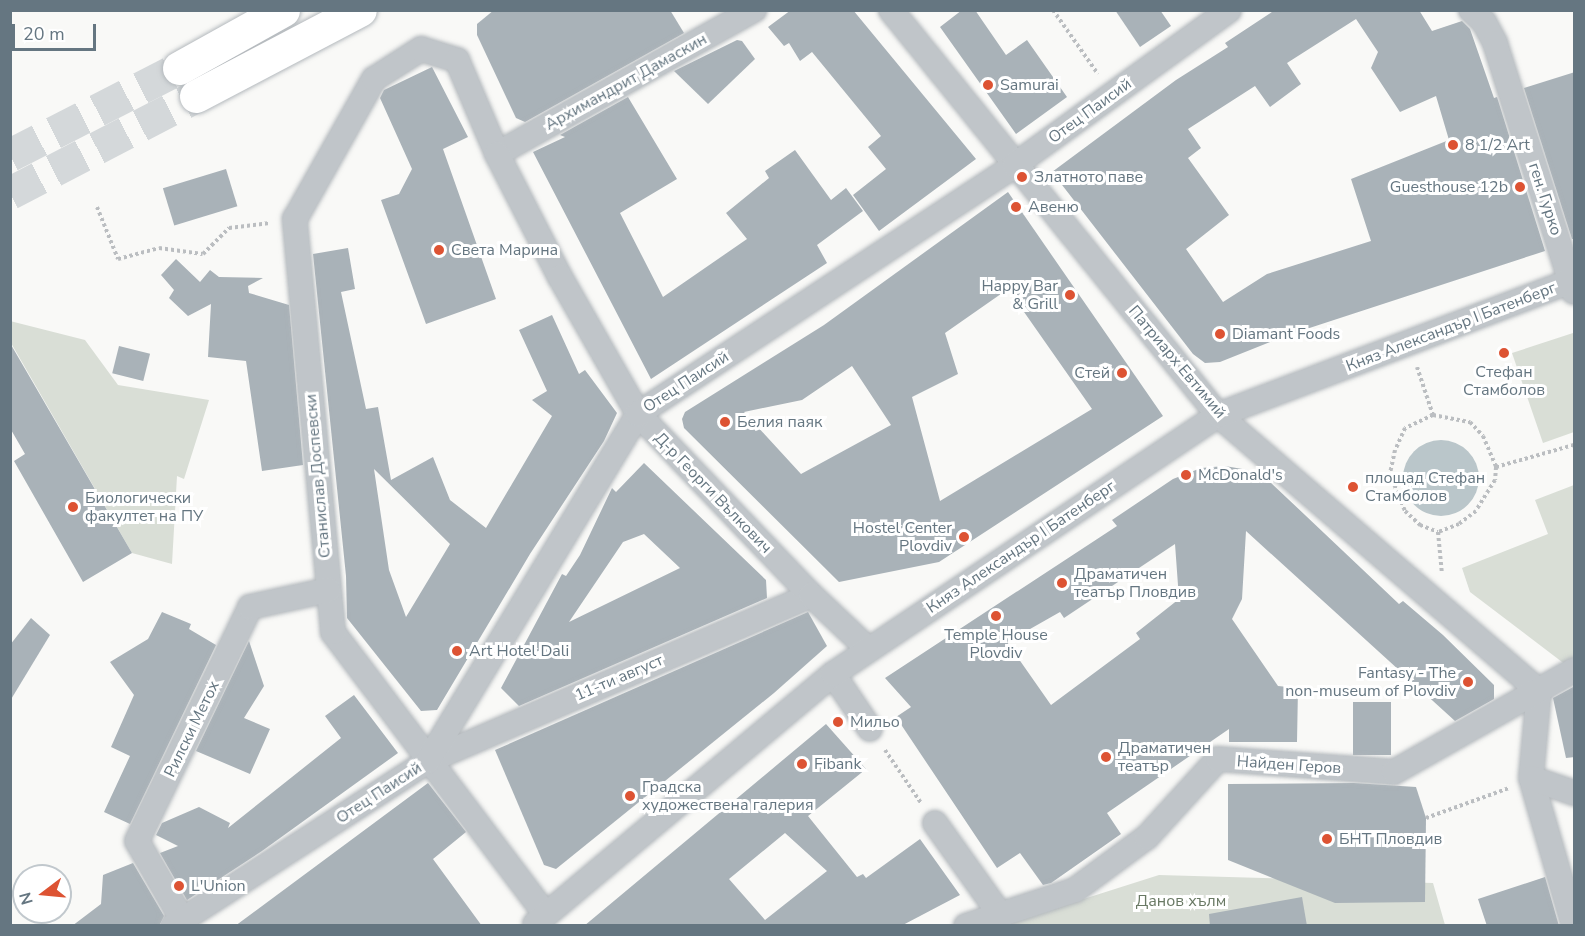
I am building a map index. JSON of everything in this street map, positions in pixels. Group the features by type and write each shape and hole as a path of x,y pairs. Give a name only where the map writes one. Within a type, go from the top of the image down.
{"main road":[{"path":"179,68 283,10"},
{"path":"196,96 360,10"}],"street":[{"name":"Архимандрит Дамаскин","path":"497,154 754,10"},
{"name":"Патриарх Евтимий","path":"891,10 1218,415 1539,691"},
{"name":"Отец Паисий","path":"178,922 428,761 638,414 1015,165 1230,10"},
{"name":"ген. Гурко","path":"1471,10 1484,22 1495,43 1574,285"},
{"name":"Д-р Георги Вълкович","path":"295,219 374,79 421,49 457,60 497,154 560,277 638,414 810,595 867,648"},
{"name":"Станислав Доспевски","path":"295,219 333,632 428,761 539,920"},
{"name":"Княз Александър I Батенберг","path":"539,920 867,648 1218,415 1409,343 1574,285"},
{"name":"Рилски Метох","path":"178,922 137,841 250,607 328,590"},
{"name":"11-ти август","path":"428,761 810,595"},
{"path":"1574,926 1532,778 1539,691 1575,670"},
{"path":"833,674 870,729"},
{"name":"Найден Геров","path":"966,926 1075,890 1147,837 1218,759 1394,772 1539,691"},
{"path":"1532,778 1575,793"},
{"path":"935,823 1000,914"}],"path":[{"path":"1053,10 1113,95"},
{"path":"97,207 117,260 159,248 203,254 229,228 295,219"},
{"path":"1409,343 1433,415"},
{"path":"1433,415 1470,422 1483,436 1496,467 1495,480 1476,511 1460,524 1438,532 1420,525 1405,512 1390,474 1395,450 1406,428 1433,415"},
{"path":"1496,467 1575,445"},
{"path":"1438,532 1446,611"},
{"path":"870,729 935,823"},
{"path":"1426,818 1532,778"}],"green space":[{"path":"10,321 85,340 118,385 209,400 184,479 177,476 172,564 132,553 11,343"},
{"path":"1573,333 1574,432 1543,443 1512,353"},
{"path":"1574,485 1574,660 1566,665 1470,592 1462,568 1548,534 1535,500"},
{"name":"Данов хълм","path":"1159,875 1433,883 1445,925 999,926"}],"shaded area":[{"path":"1434,440 1448,440 1462,446 1473,457 1479,471 1476,493 1468,505 1448,516 1434,516 1420,510 1409,499 1403,485 1403,471 1409,457 1420,446"}],"building":[{"path":"494,10 670,10 684,33 525,122 516,118 477,35 477,24"},
{"path":"791,10 853,10 976,159 879,231 853,195 886,169 868,147 881,136 812,52 800,61 789,43 784,46 768,27"},
{"path":"962,10 975,10 1006,55 1027,40 1067,97 1016,134 940,27"},
{"path":"1115,10 1160,10 1171,26 1140,47"},
{"path":"1275,10 1419,10 1432,31 1462,21 1470,29 1494,98 1497,97 1545,251 1285,336 1220,362 1205,363 1193,354 1052,172 1176,80 1228,47 1225,43","holes":["1356,19 1378,52 1371,68 1400,112 1436,96 1449,140 1351,179 1371,241 1267,274 1223,302 1186,249 1229,215 1188,158 1201,148 1188,129 1255,86 1270,107 1301,84 1287,63"]},
{"path":"737,40 742,41 755,59 708,104 674,71"},
{"name":"Света Марина","path":"432,67 468,137 443,149 496,299 426,324 381,200 399,194 412,169 380,98 384,90"},
{"path":"1575,72 1575,239 1572,239 1524,88"},
{"path":"628,97 677,179 620,213 663,297 747,239 726,213 769,178 765,171 795,150 831,200 846,188 863,211 817,245 827,263 651,379 533,152 565,137 560,135"},
{"path":"226,169 237,206 174,226 163,188"},
{"path":"1008,192 1163,416 939,562 839,582 684,428 682,419 685,412 824,325","holes":["1008,289 1092,409 940,501 912,397 958,374 945,333","852,366 891,425 801,474 744,412 802,400"]},
{"path":"348,248 355,289 341,292 366,409 378,407 391,480 433,457 450,500 486,528 552,416 532,400 547,391 519,330 552,315 579,374 585,370 617,413 604,441 530,554 437,710 421,711 347,618 346,576 313,254","holes":["374,469 450,544 406,617 389,570"]},
{"path":"176,259 200,282 210,270 219,277 263,278 248,286 249,293 289,305 303,465 262,471 246,361 208,357 211,304 188,316 169,298 174,290 161,275"},
{"name":"Биологически факултет на ПУ","path":"10,343 132,553 83,582 14,461 25,454 10,428"},
{"path":"119,346 150,354 143,381 112,373"},
{"path":"644,463 766,580 767,598 519,706 501,688 562,574 566,576 580,555 612,488 616,492","holes":["644,534 680,568 569,622 623,542"]},
{"path":"1225,466 1248,470 1268,480 1399,604 1403,601 1443,635 1494,685 1494,699 1455,721 1246,531 1242,599 1232,619 1278,686 1298,688 1297,742 1229,742 1229,729 1107,813 1121,834 1051,883 1043,885 1020,853 997,868 896,717 911,707 885,678 1117,526 1112,520 1173,479 1201,468","holes":["1175,544 1179,599 1136,633 1140,639 1051,705 1007,642 1060,612 1064,618"]},
{"path":"162,612 191,624 189,629 216,645 130,824 104,812 130,756 111,747 134,695 110,662 148,639"},
{"path":"808,612 827,646 774,693 556,869 544,865 495,750"},
{"path":"31,618 50,635 10,701 10,645"},
{"path":"249,641 264,686 244,718 270,729 250,774 196,751"},
{"path":"1575,686 1575,757 1566,758 1553,698"},
{"path":"354,695 398,753 262,851 187,900 160,853 178,846 156,835 162,823 199,807 230,823 228,828 341,738 325,716"},
{"path":"1353,702 1391,702 1391,755 1353,755"},
{"path":"826,724 866,769 808,816 857,877 863,874 866,878 920,839 960,895 901,926 584,926","holes":["785,833 827,871 765,920 729,879"]},
{"path":"428,783 466,832 433,859 482,926 235,926"},
{"name":"БНТ Пловдив","path":"1354,783 1416,787 1426,818 1425,902 1335,903 1228,860 1228,784"},
{"path":"133,863 164,916 159,926 72,926 101,904 103,875"},
{"path":"1545,877 1559,926 1487,926 1478,899"},
{"path":"1302,897 1307,926 1210,926 1209,914"}],"tunnel":[{"path":"10,155 179,68"},
{"path":"10,193 196,96"}],"place":[{"name":"Samurai","path":"988,85"},
{"name":"8 1/2 Art","path":"1453,145"},
{"name":"Златното паве","path":"1022,177"},
{"name":"Guesthouse 12b","path":"1520,187"},
{"name":"Авеню","path":"1016,207"},
{"name":"Света Марина","path":"439,250"},
{"name":"Happy Bar & Grill","path":"1070,295"},
{"name":"Diamant Foods","path":"1220,334"},
{"name":"Стефан Стамболов","path":"1504,353"},
{"name":"Стей","path":"1122,373"},
{"name":"Белия паяк","path":"725,422"},
{"name":"McDonald's","path":"1186,475"},
{"name":"площад Стефан Стамболов","path":"1353,487"},
{"name":"Биологически факултет на ПУ","path":"73,507"},
{"name":"Hostel Center Plovdiv","path":"964,537"},
{"name":"Драматичен театър Пловдив","path":"1062,583"},
{"name":"Temple House Plovdiv","path":"996,616"},
{"name":"Art Hotel Dali","path":"457,651"},
{"name":"Fantasy - The non-museum of Plovdiv","path":"1468,682"},
{"name":"Мильо","path":"838,722"},
{"name":"Драматичен театър","path":"1106,757"},
{"name":"Fibank","path":"802,764"},
{"name":"Градска художествена галерия","path":"630,796"},
{"name":"БНТ Пловдив","path":"1327,839"},
{"name":"L'Union","path":"179,886"}]}
